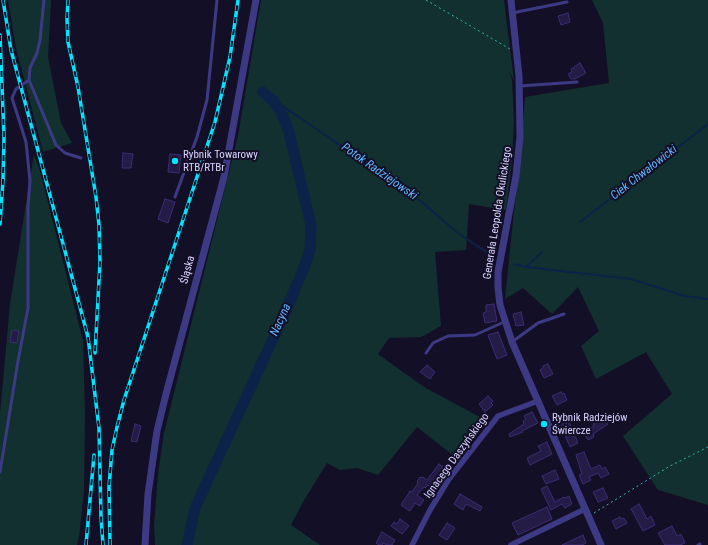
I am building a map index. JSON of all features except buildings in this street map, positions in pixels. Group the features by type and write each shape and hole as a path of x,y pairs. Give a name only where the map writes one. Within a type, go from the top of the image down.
{"street":[{"name":"Śląska","path":"145,545 148,494 157,431 224,177 256,0"},
{"name":"Generała Leopolda Okulickiego","path":"511,0 520,86 520,123 518,161 498,275 498,296 504,322 512,342 601,545"},
{"name":"Ignacego Daszyńskiego","path":"412,545 430,510 449,479 498,416 538,401"},
{"path":"510,545 520,543 585,509"}],"lane":[{"path":"44,0 40,40 37,53 29,73 29,80 56,145 65,153 81,158"},
{"path":"175,197 197,137 207,100 217,0"},
{"path":"512,13 567,2"},
{"path":"0,472 28,308 28,206 30,181 26,142 12,98 16,89 29,80"},
{"path":"520,86 577,82"},
{"path":"512,342 538,323 564,314"},
{"path":"426,353 433,343 448,336 474,335 504,322"}],"path":[{"path":"426,0 517,53"},
{"path":"588,516 670,466 708,447"}],"green space":[{"path":"8,0 51,0 48,57 61,123 72,143 43,152 16,48"},
{"path":"261,0 504,0 514,81 509,70 512,80 514,119 512,159 506,210 469,204 466,250 435,252 441,326 421,337 389,338 378,354 424,387 487,421 459,460 417,427 378,475 357,468 340,470 327,463 291,525 320,545 155,545 154,526 158,474 164,433 238,136"},
{"path":"592,0 708,0 708,505 658,490 623,436 672,394 646,352 596,379 581,346 599,331 578,287 552,314 523,288 505,299 518,182 525,97 609,83 603,23"},
{"path":"34,154 40,171 83,341 85,414 84,491 77,545 0,545 0,414 10,304"}],"waterway":[{"name":"Nacyna","path":"187,545 195,508 284,315 310,250 311,225 288,129 281,112 273,101 263,92"},
{"name":"Potok Radziejowski","path":"265,94 422,202 454,230 491,254"},
{"name":"Ciek Chwałowicki","path":"580,222 708,124"},
{"name":"Ciek Chwałowicki","path":"526,267 542,252"},
{"name":"Potok Radziejowski","path":"514,264 526,267 631,279 685,296 708,299"}],"railway":[{"path":"3,0 11,50 88,337 99,428 103,545"},
{"path":"68,0 68,42 78,87 96,197 99,225 100,262 95,353"},
{"path":"110,545 109,487 112,450 117,427 124,400 215,122 230,57 238,0"},
{"path":"0,35 4,137 0,224"},
{"path":"86,545 94,455"}],"place":[{"name":"Rybnik Towarowy RTB/RTBr","path":"175,161"},
{"name":"Rybnik Radziejów Świercze","path":"544,424"}]}
